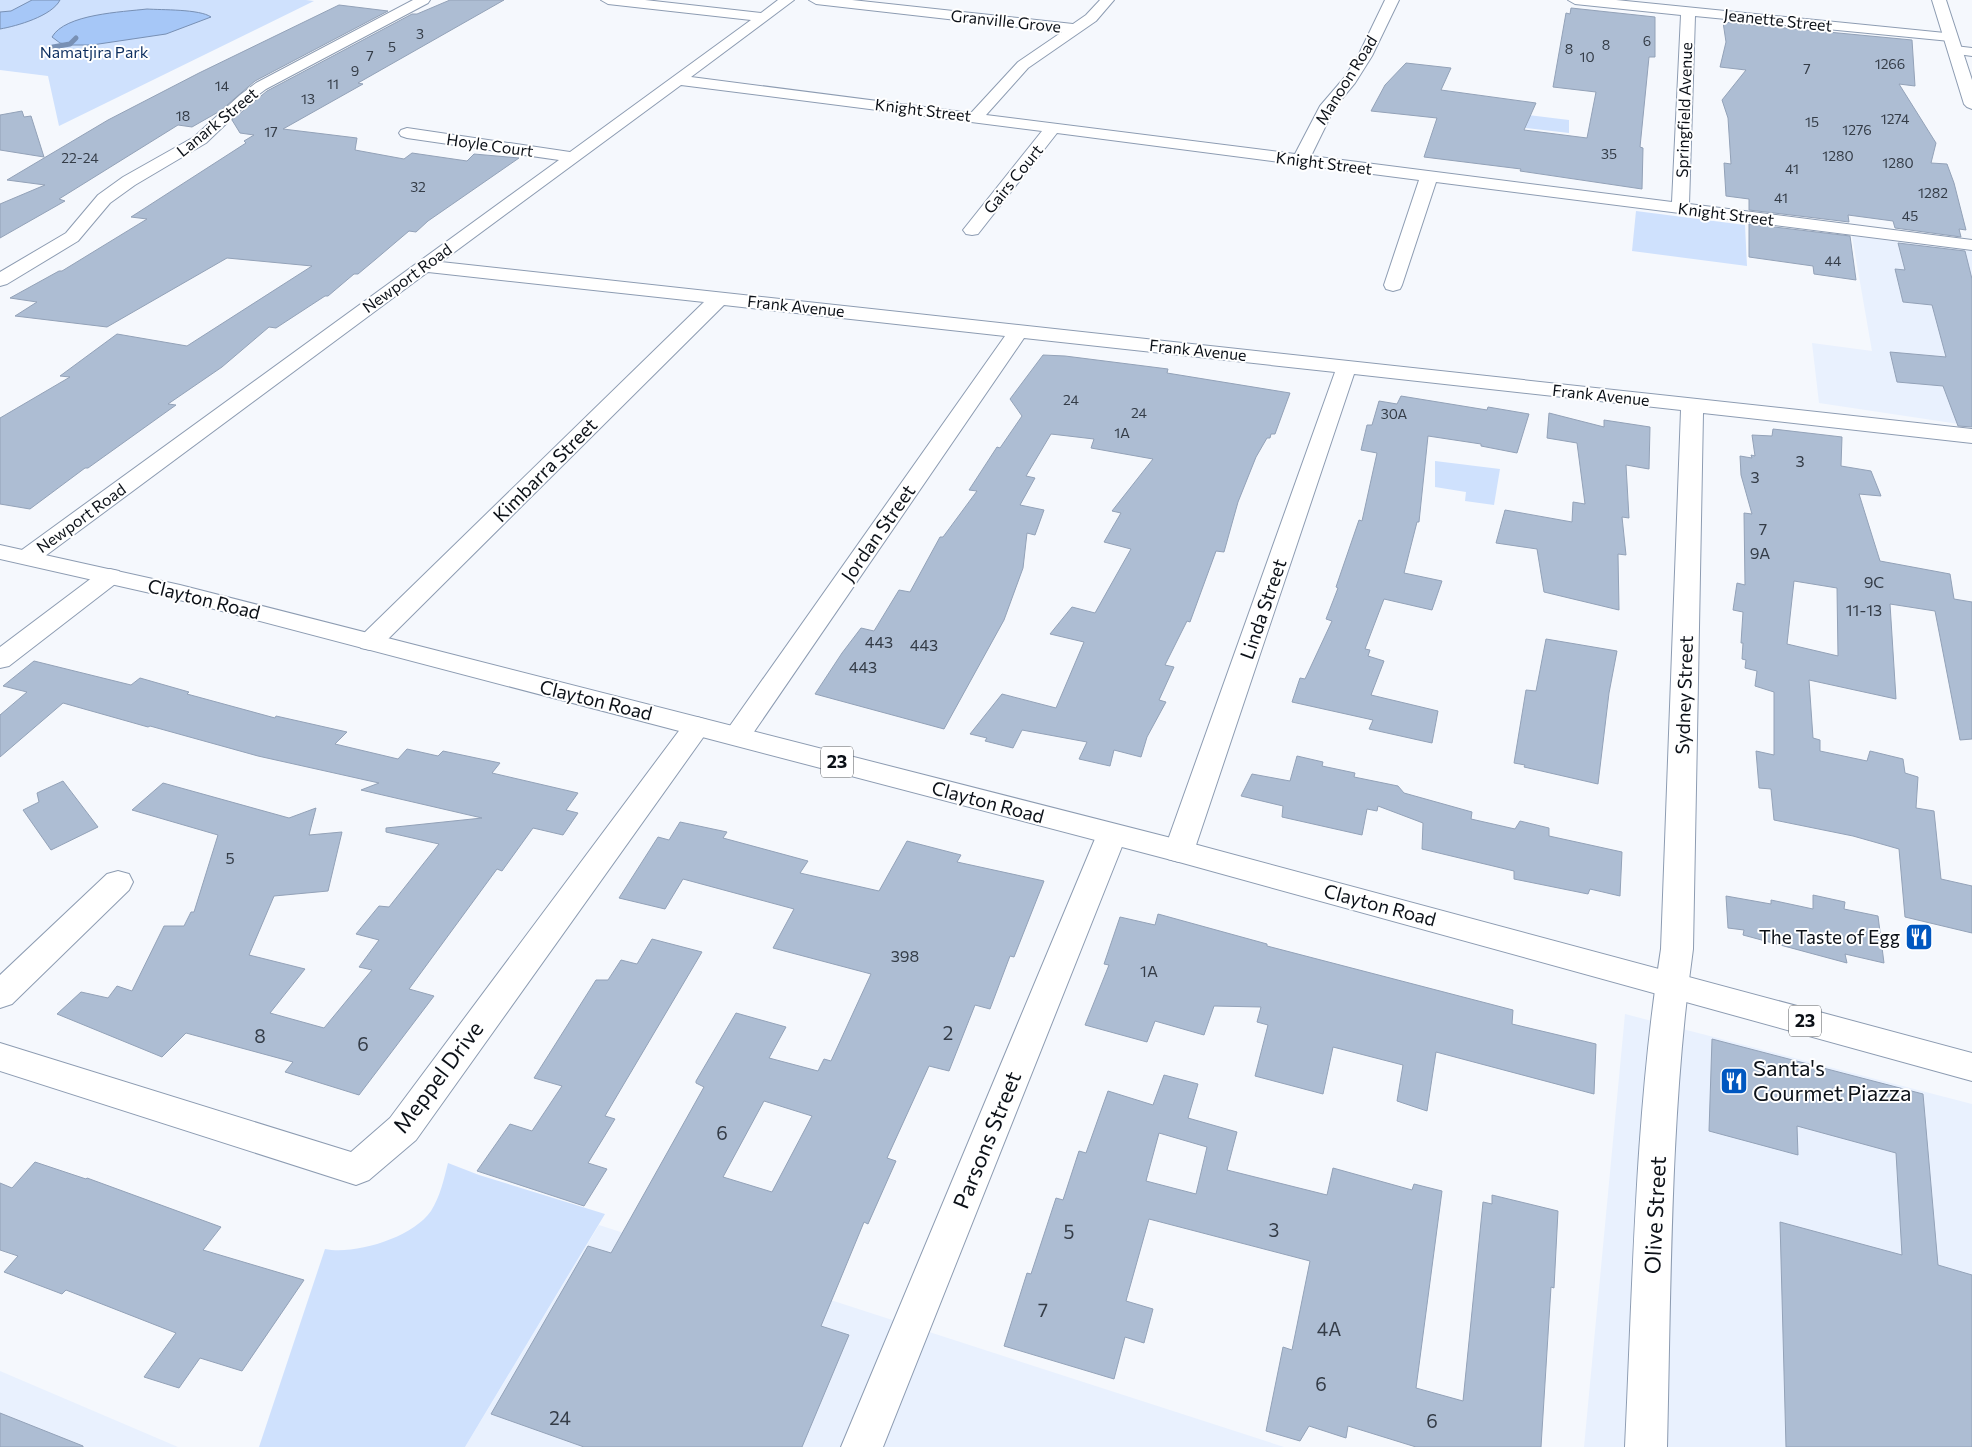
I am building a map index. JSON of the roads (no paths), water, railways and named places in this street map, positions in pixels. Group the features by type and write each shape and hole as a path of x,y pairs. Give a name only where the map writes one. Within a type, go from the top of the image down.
{"street":[{"name":"Lanark Street","path":"0,280 72,237 104,199 129,181 200,140 245,98 261,86 424,0"},
{"path":"608,0 763,17"},
{"name":"Newport Road","path":"28,557 787,0"},
{"name":"Granville Grove","path":"816,0 1076,29"},
{"path":"976,117 1023,65 1091,18 1107,0"},
{"name":"Manoon Road","path":"1301,159 1328,106 1350,80 1365,56 1392,0"},
{"name":"Jeanette Street","path":"1575,0 1688,11 1953,43 1972,52"},
{"path":"1939,0 1972,104"},
{"name":"Springfield Avenue","path":"1680,208 1688,11"},
{"name":"Knight Street","path":"676,80 1972,245"},
{"name":"Gairs Court","path":"972,230 1054,128"},
{"name":"Hoyle Court","path":"407,133 573,157"},
{"path":"1393,285 1429,176"},
{"name":"Frank Avenue","path":"425,266 1972,436"},
{"name":"Kimbarra Street","path":"370,642 720,298"},
{"name":"Jordan Street","path":"737,736 1018,330"},
{"name":"Linda Street","path":"1179,851 1347,366"},
{"name":"Sydney Street","path":"1672,984 1678,949 1692,405"},
{"name":"Clayton Road","path":"0,552 110,576 1179,851 1672,984 1972,1068"},
{"path":"0,660 110,576"},
{"name":"Meppel Drive","path":"0,1057 356,1169 403,1129 696,726"},
{"name":"Parsons Street","path":"862,1447 1112,834"},
{"path":"0,995 118,882"},
{"name":"Olive Street","path":"1646,1447 1656,1179 1668,1009 1672,984"}],"water":[{"path":"32,0 60,0 50,11 42,15 24,23 0,29 0,12 11,11"},
{"path":"147,9 190,11 206,14 211,17 166,34 92,45 60,43 52,37 59,29 81,19 109,13"}],"waterway":[{"path":"53,47 70,44 76,38"}],"place":[{"name":"The Taste of Egg","path":"1919,937"},
{"name":"Santa's Gourmet Piazza","path":"1734,1081"}],"park label":[{"name":"Namatjira Park","path":"94,52"}]}
